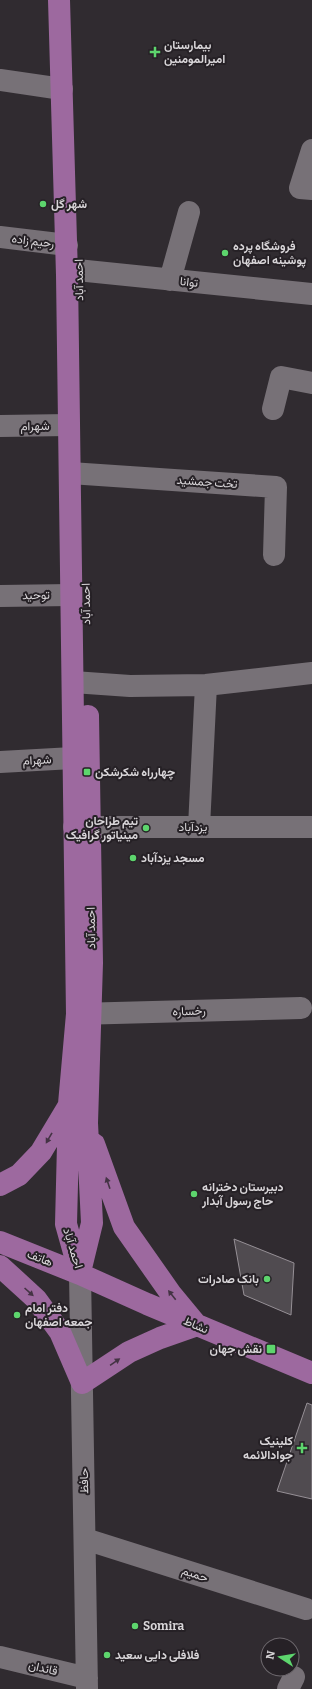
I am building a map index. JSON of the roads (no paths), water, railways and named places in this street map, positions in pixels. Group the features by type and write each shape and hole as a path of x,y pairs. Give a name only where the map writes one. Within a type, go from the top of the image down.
{"main road":[{"name":"احمد آباد","path":"59,0 66,245 73,269 69,426 76,474 71,595 80,683 73,758 82,827"},
{"name":"احمد آباد","path":"71,0 73,269 84,1014 92,1223 80,1274"},
{"name":"احمد آباد","path":"80,1274 66,1224 69,1104 84,1014"},
{"path":"0,1185 19,1175 41,1152 69,1104"},
{"path":"0,1266 36,1299 60,1332 82,1384 129,1352 160,1338 197,1325 171,1294 124,1227 87,1123"},
{"name":"هاتف","path":"0,1242 80,1274"},
{"name":"نشاط","path":"80,1274 312,1373"}],"street":[{"path":"0,80 62,88"},
{"path":"312,150 300,188 312,189"},
{"path":"170,280 189,212"},
{"name":"رحیم زاده","path":"0,236 66,245"},
{"name":"توانا","path":"73,269 114,272 170,280 312,294"},
{"path":"273,409 281,377 312,383"},
{"name":"شهرام","path":"0,426 69,426"},
{"name":"تخت جمشید","path":"76,474 276,487 274,555"},
{"name":"توحید","path":"0,596 71,595"},
{"path":"80,683 130,686 206,685 312,673"},
{"path":"199,827 206,685"},
{"name":"شهرام","path":"0,762 73,758"},
{"name":"یزدآباد","path":"82,827 312,827"},
{"name":"رخساره","path":"84,1014 301,1008"},
{"name":"حافظ","path":"80,1274 87,1684"},
{"name":"حمیم","path":"85,1539 306,1609"},
{"name":"قائدان","path":"0,1657 87,1684"}],"place":[{"name":"بیمارستان امیرالمومنین","path":"155,52"},
{"name":"شهر گل","path":"43,204"},
{"name":"فروشگاه پرده پوشینه اصفهان","path":"225,253"},
{"name":"چهارراه شکرشکن","path":"87,772"},
{"name":"تیم طراحان مینیاتور گرافیک","path":"146,828"},
{"name":"مسجد یزدآباد","path":"133,858"},
{"name":"دبیرستان دخترانه حاج رسول آبدار","path":"194,1194"},
{"name":"بانک صادرات","path":"267,1279"},
{"name":"دفتر امام جمعه اصفهان","path":"17,1315"},
{"name":"نقش جهان","path":"271,1349"},
{"name":"کلینیک جوادالائمه","path":"302,1448"},
{"name":"Somira","path":"135,1626"},
{"name":"فلافلی دایی سعید","path":"107,1655"}]}
